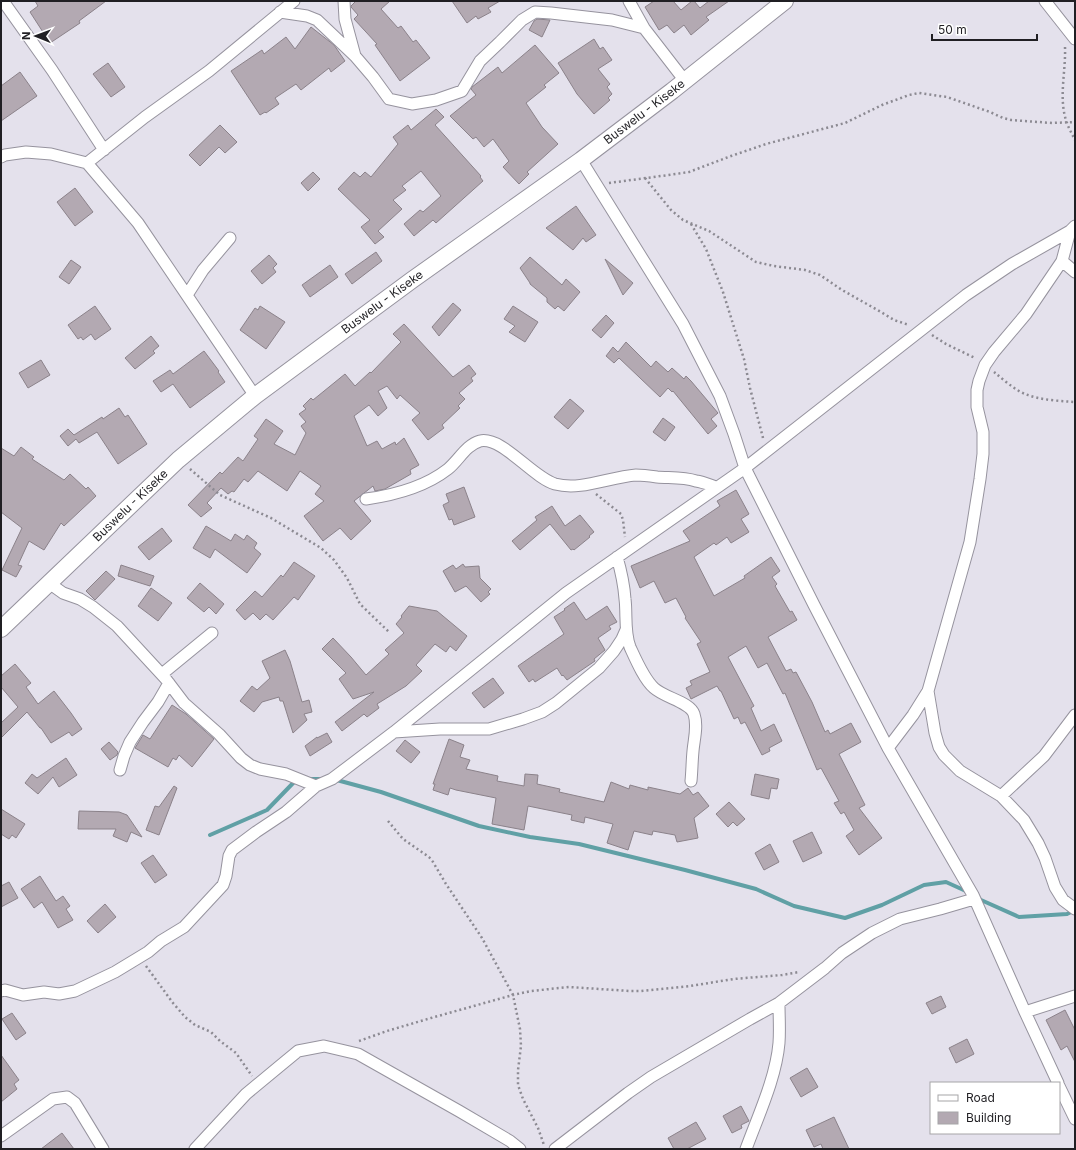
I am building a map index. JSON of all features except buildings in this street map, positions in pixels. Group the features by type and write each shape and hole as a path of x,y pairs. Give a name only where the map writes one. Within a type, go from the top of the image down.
{"main road":[{"name":"Buswelu - Kiseke","path":"1,628 178,460 255,396 412,280 581,160 685,81 785,1"}],"street":[{"path":"3,1 52,70 104,150"},
{"path":"87,164 145,117 209,71 294,1"},
{"path":"344,1 345,19 355,56"},
{"path":"630,1 644,28 685,81"},
{"path":"1045,1 1075,39"},
{"path":"280,12 307,16 317,20 355,56 389,99 412,104 436,100 462,91 480,61 522,20 535,12 612,20 644,28"},
{"path":"1,157 26,152 51,154 87,164 138,223 255,396"},
{"path":"581,160 683,324 720,396 745,468 888,748 976,902 1024,1012 1058,1082"},
{"path":"888,748 928,691 970,542 983,454 983,432 977,407 977,390 979,381 985,365 1026,314 1062,261 1073,229"},
{"path":"1,991 5,990 23,995 44,992 59,994 75,991 140,958 161,941 184,927 223,884 226,876 229,856 232,850 286,812 316,786 332,779 394,732 566,593 745,468 973,290 1012,264 1073,229"},
{"path":"187,294 203,270 230,238"},
{"path":"1062,261 1075,272"},
{"path":"366,499 388,496 420,484 448,469 471,445 485,440 491,441 500,446 540,476 554,483 565,485 583,485 637,475 695,480 716,487"},
{"path":"617,557 623,578 626,630 629,645 649,683 665,696 685,704 692,709 695,716 696,728 691,781"},
{"path":"49,583 63,593 80,599 93,607 117,626 165,679 184,703 219,734 241,758 250,765 260,769 286,774 316,786"},
{"path":"394,732 489,728 523,719 542,712 556,703 599,668 614,651 626,630"},
{"path":"120,770 130,742 158,702 165,679 212,633"},
{"path":"928,691 935,733 939,747 944,755 960,771 1001,796 1024,820 1045,858 1055,887 1062,900 1075,909"},
{"path":"1001,796 1044,756 1075,715"},
{"path":"550,1149 651,1078 750,1019 779,1004 842,953 872,933 900,919 976,902"},
{"path":"1024,1012 1075,996"},
{"path":"746,1149 772,1078 779,1044 779,1004"},
{"path":"195,1149 246,1094 298,1052 324,1046 358,1054 459,1111 520,1149"},
{"path":"1060,1088 1075,1119"},
{"path":"1,1136 53,1099 67,1097 75,1104 103,1149"}],"path":[{"path":"1065,45 1063,104 1067,123 1075,140"},
{"path":"596,185 689,172 773,142 845,123 909,94 919,93 947,97 1012,120 1067,123 1075,122"},
{"path":"645,178 671,210 683,220 709,231 758,263 805,270 820,275 842,290 894,320 921,330 974,357 1009,384 1025,394 1039,398 1075,402"},
{"path":"690,224 707,253 723,292 744,359 750,388 767,450"},
{"path":"178,460 220,495 271,518 321,548 334,560 347,578 360,604 390,632"},
{"path":"583,485 621,514 625,538 629,548"},
{"path":"388,821 403,839 429,857 433,862 443,880 482,938 513,995 520,1029 521,1046 518,1085 535,1123 542,1144 550,1149"},
{"path":"140,958 185,1017 195,1025 211,1032 236,1053 258,1084"},
{"path":"338,1049 387,1031 531,991 569,987 641,991 802,972"}],"waterway":[{"path":"210,835 267,810 297,779"},
{"path":"307,779 323,779"},
{"path":"333,779 381,792 479,826 530,837 579,844 685,870 756,889 794,906 845,918 882,905 924,885 946,882 968,892"},
{"path":"977,897 1019,917 1067,914 1075,910"}]}
